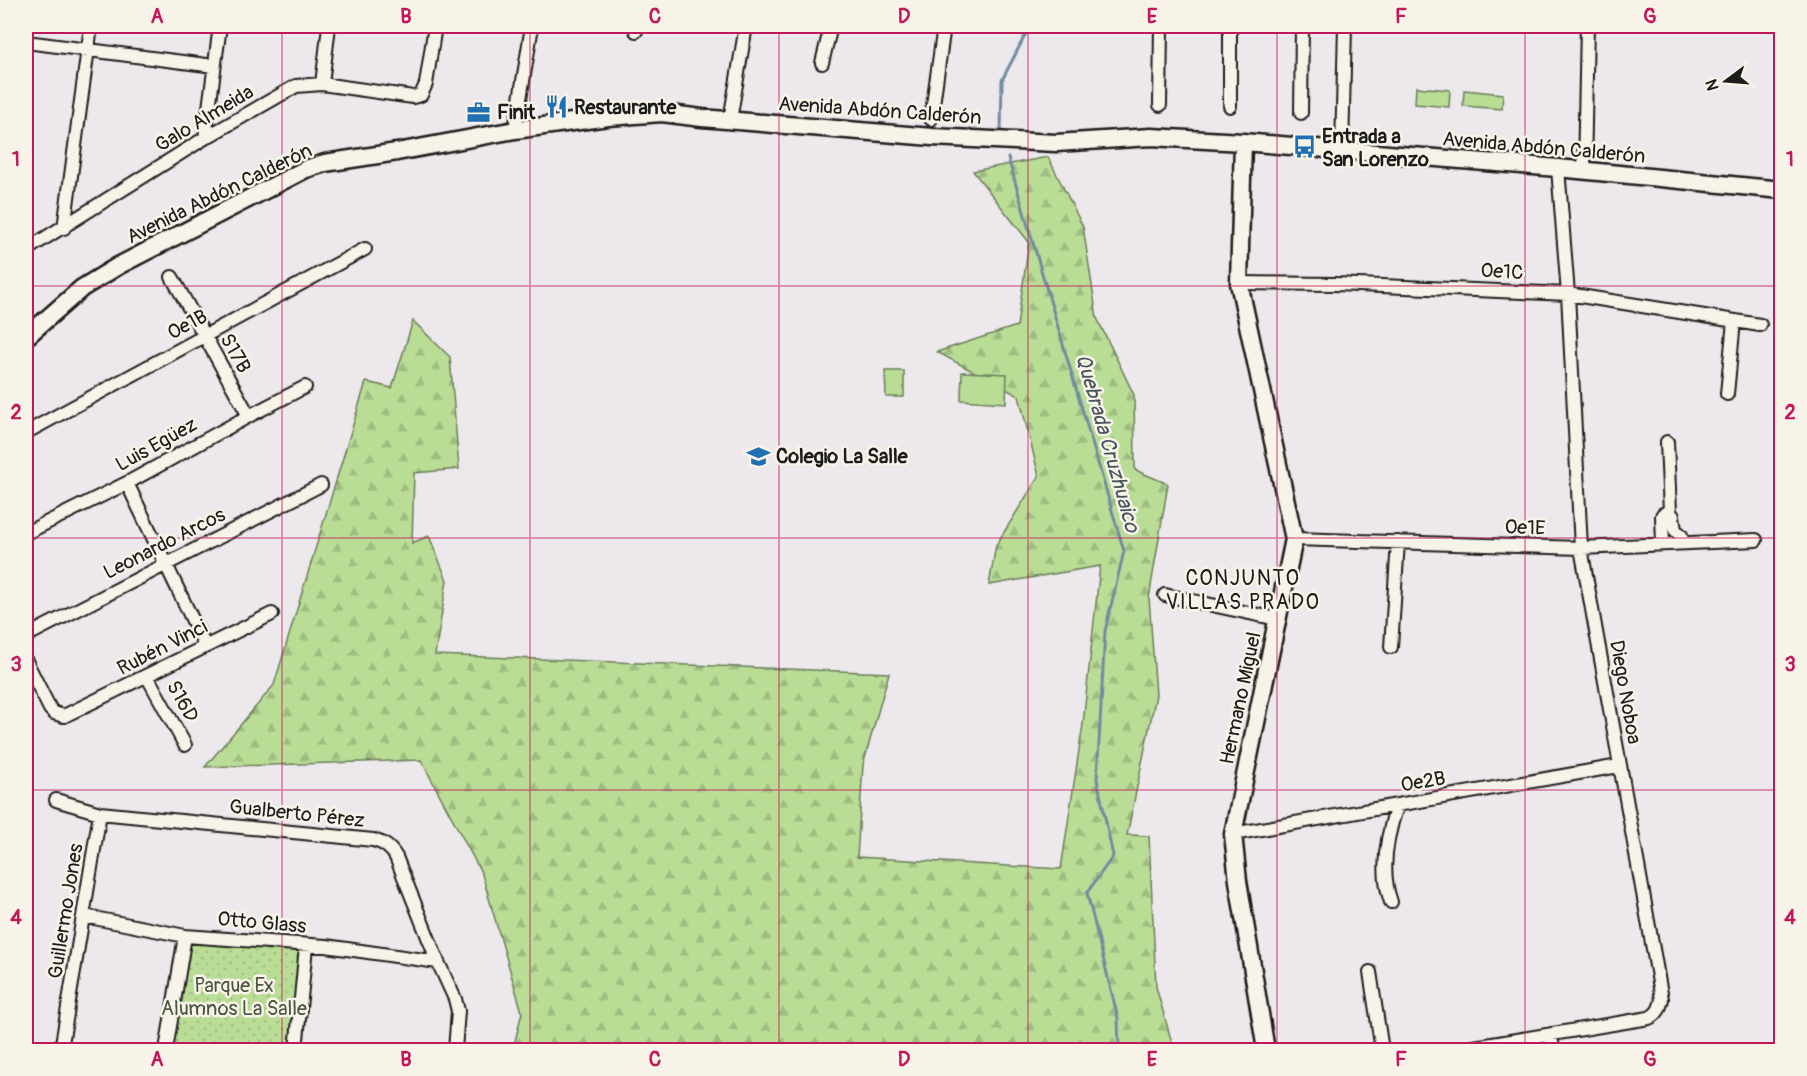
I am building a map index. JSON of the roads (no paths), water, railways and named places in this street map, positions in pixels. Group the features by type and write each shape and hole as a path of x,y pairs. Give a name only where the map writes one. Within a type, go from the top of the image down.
{"street":[{"path":"64,228 91,26"},
{"path":"205,138 220,26"},
{"path":"322,84 329,26"},
{"name":"Galo Almeida","path":"26,250 205,138 296,86 322,84 412,97 421,95 426,84 435,26"},
{"path":"515,130 532,26"},
{"path":"730,120 746,26"},
{"path":"822,63 831,26"},
{"path":"931,119 944,26"},
{"path":"1160,105 1161,26"},
{"path":"1230,26 1230,106"},
{"path":"1301,113 1302,26"},
{"path":"1342,150 1345,26"},
{"path":"1584,171 1587,26"},
{"path":"26,42 214,66"},
{"name":"Avenida Abdón Calderón","path":"26,337 82,288 118,266 306,169 325,163 515,130 608,117 662,113 932,137 1045,143 1151,137 1243,142 1558,168 1782,190"},
{"name":"Hermano Miguel","path":"1243,142 1239,283 1294,539 1233,834 1238,881 1266,1050"},
{"name":"Diego Noboa","path":"1456,1050 1649,1018 1655,1015 1660,1008 1662,999 1581,548 1568,294 1558,168"},
{"name":"Oe1B","path":"26,430 365,249"},
{"name":"S17B","path":"172,276 249,416"},
{"name":"Oe1C","path":"1239,283 1335,284 1568,294 1760,325"},
{"path":"1727,394 1734,321"},
{"name":"Luis Egüez","path":"26,533 127,483 305,387"},
{"path":"26,430 26,445"},
{"path":"1667,442 1670,512 1673,516 1675,530 1681,535 1682,543"},
{"path":"127,483 205,646"},
{"name":"Leonardo Arcos","path":"26,636 321,485"},
{"path":"1663,544 1662,516 1670,512"},
{"name":"Oe1E","path":"1294,539 1581,548 1756,540"},
{"path":"1391,647 1398,542"},
{"path":"1165,595 1277,619"},
{"name":"Rubén Vinci","path":"26,661 50,709 59,715 69,715 272,614"},
{"name":"S16D","path":"147,676 185,745"},
{"name":"Oe2B","path":"1233,834 1619,766"},
{"name":"Gualberto Pérez","path":"56,800 100,813 373,840 391,848 457,1005 455,1050"},
{"path":"1390,902 1386,889 1385,869 1397,806"},
{"name":"Guillermo Jones","path":"61,1050 100,813"},
{"name":"Otto Glass","path":"84,916 185,936 326,946 438,962"},
{"path":"166,1050 185,936"},
{"path":"306,946 296,1049 322,1050"},
{"path":"1370,972 1382,1050"},
{"path":"1551,1034 1553,1050"}],"waterway":[{"name":"Quebrada Cruzhuaico","path":"1001,132 1002,80 1030,26"},
{"name":"Quebrada Cruzhuaico","path":"1008,158 1124,551 1105,631 1097,779 1113,856 1087,893 1118,1018 1119,1050"}],"place":[{"name":"Restaurante","path":"556,107"},
{"name":"Finit","path":"479,112"},
{"name":"Entrada a San Lorenzo","path":"1304,147"},
{"name":"Colegio La Salle","path":"758,456"}],"district":[{"name":"CONJUNTO VILLAS PRADO","path":"1243,590"}],"park label":[{"name":"Parque Ex Alumnos La Salle","path":"234,996"}]}
